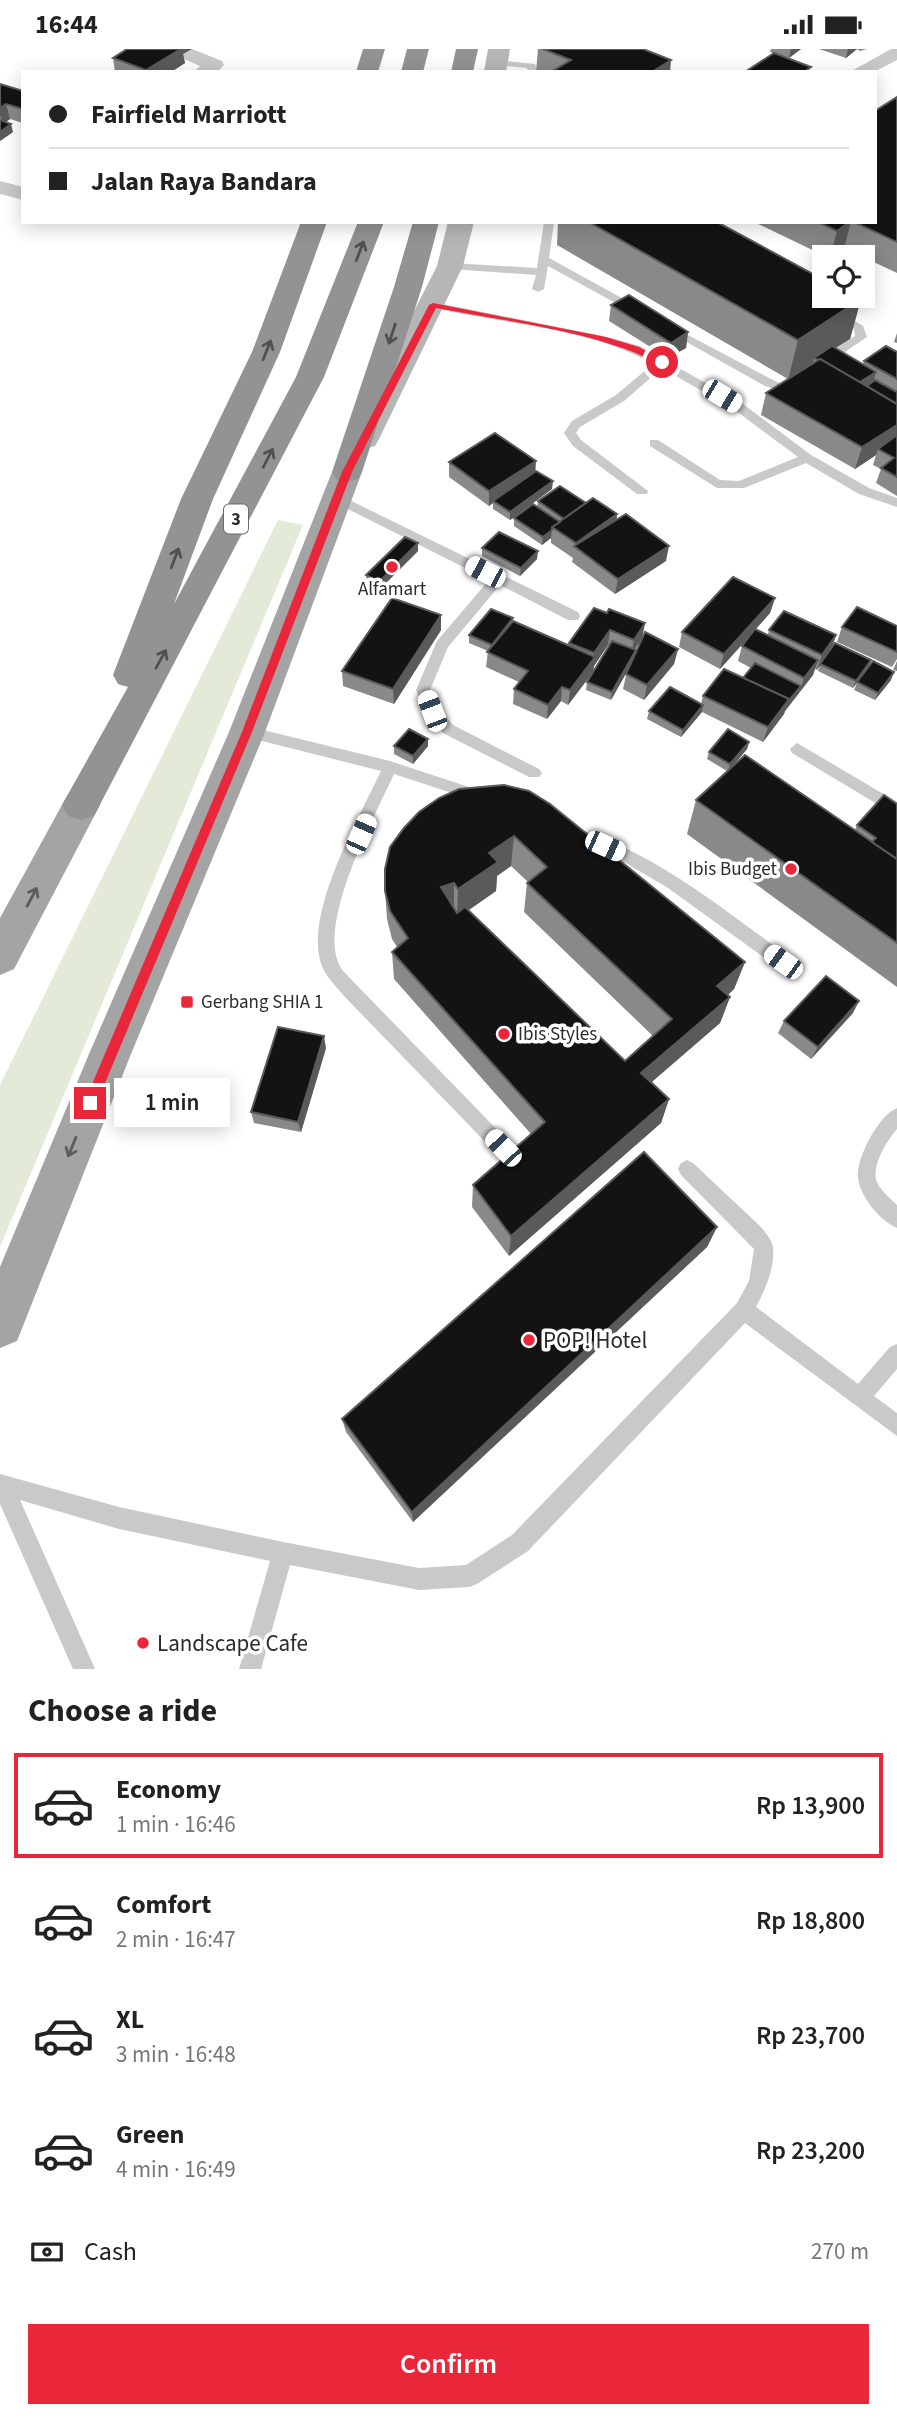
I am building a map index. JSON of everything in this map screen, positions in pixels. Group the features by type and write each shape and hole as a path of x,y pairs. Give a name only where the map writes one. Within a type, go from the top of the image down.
{"highway":[{"path":"368,70 374,49"},
{"path":"413,70 418,49"},
{"path":"462,70 467,49"},
{"path":"81,805 197,499 266,352 313,224"},
{"name":"3","path":"81,805 310,377 370,224"},
{"path":"342,485 408,286 425,224"}],"main road":[{"path":"0,1324 247,732 342,485 433,305 450,266 460,224"},
{"path":"0,957 81,805"}],"street":[{"path":"176,49 215,65 206,70"},
{"path":"863,70 897,53"},
{"path":"0,187 21,193"}],"lane":[{"path":"497,61 527,65 533,70"},
{"path":"538,289 549,227 562,232"},
{"path":"450,266 544,266 651,319"},
{"path":"433,305 603,339 636,349 739,407 807,458 864,491 897,503"},
{"path":"663,325 780,387 788,386 861,337 859,328 828,309"},
{"path":"642,491 577,443 570,433 576,424 620,398 662,362"},
{"path":"654,443 717,484 740,485 807,458"},
{"path":"342,485 498,579 573,616"},
{"path":"498,579 442,645 423,689 432,711 448,729 534,773"},
{"path":"247,732 390,767 492,801"},
{"path":"797,749 897,810"},
{"path":"390,767 331,901 325,936 329,963 350,991 503,1148"},
{"path":"568,830 630,857 674,883 783,962"},
{"path":"897,1116 880,1134 866,1174 869,1188 897,1219"},
{"path":"1,1484 119,1518 283,1553 419,1579 469,1576 520,1543 744,1310 758,1283 764,1247 687,1169"},
{"path":"744,1310 897,1426"},
{"path":"860,1398 897,1354"},
{"path":"1,1484 84,1669"},
{"path":"250,1669 283,1553"}],"green space":[{"path":"278,520 303,525 0,1247 0,1085"}],"building":[{"path":"127,49 181,49 146,70 113,58"},
{"path":"543,49 643,49 671,60 655,70 554,70 571,60"},
{"path":"774,53 811,67 807,70 748,70"},
{"path":"0,84 21,90 21,108 6,104 0,108"},
{"path":"897,97 897,242 858,224 877,224 877,110"},
{"path":"0,120 11,124 0,132"},
{"path":"593,224 721,224 812,273 812,308 847,308 798,340"},
{"path":"822,224 846,224 837,231"},
{"path":"629,295 688,332 671,343 611,305"},
{"path":"832,346 876,372 860,382 814,358"},
{"path":"886,346 897,352 897,379 864,361"},
{"path":"820,359 897,404 897,425 862,447 766,393"},
{"path":"875,380 897,392 897,404 867,386"},
{"path":"495,433 536,461 489,491 449,462"},
{"path":"897,435 897,477 881,468 894,458 878,449"},
{"path":"536,471 553,481 510,512 493,501"},
{"path":"560,486 586,503 564,519 538,501"},
{"path":"593,498 617,514 576,543 552,527"},
{"path":"533,504 560,522 543,537 514,518"},
{"path":"626,514 669,546 618,579 574,546"},
{"path":"499,532 538,551 521,568 482,548"},
{"path":"405,537 418,543 379,582 366,575"},
{"path":"733,577 775,598 724,654 682,632"},
{"path":"392,598 441,615 393,689 342,671"},
{"path":"857,607 897,626 897,652 842,627"},
{"path":"594,608 607,613 609,609 645,623 634,640 610,630 594,653 569,643"},
{"path":"491,609 513,618 492,645 469,635"},
{"path":"784,611 836,635 822,655 769,630"},
{"path":"513,621 595,657 570,690 562,687 548,705 514,689 528,671 487,652"},
{"path":"755,629 818,660 804,678 742,646"},
{"path":"645,632 678,649 647,685 626,674"},
{"path":"612,641 636,650 612,692 587,682"},
{"path":"835,643 871,660 856,681 820,664"},
{"path":"873,661 894,672 878,693 857,682"},
{"path":"755,663 801,686 787,703 789,699 743,678"},
{"path":"724,669 789,699 768,727 703,696"},
{"path":"670,687 703,705 683,730 649,711"},
{"path":"409,729 428,739 413,756 394,746"},
{"path":"728,729 749,742 730,764 709,752"},
{"path":"745,755 897,859 897,943 696,800"},
{"name":"Ibis Styles","path":"504,785 529,791 550,804 745,962 717,986 730,997 641,1073 669,1099 511,1236 473,1185 545,1122 392,952 408,938 390,911 385,891 385,869 390,847 419,812 439,798 459,789","holes":["514,836 547,867 527,883 672,1019 625,1061 465,907 457,913 441,887 454,883 458,889 498,862 489,853"]},
{"path":"884,795 897,804 897,859 872,842 876,838 857,825"},
{"path":"826,976 859,1001 818,1047 784,1021"},
{"path":"278,1027 324,1036 298,1122 251,1112"},
{"name":"POP! Hotel","path":"644,1152 717,1227 412,1512 342,1419"}],"place":[{"name":"Alfamart","path":"392,567"},
{"name":"Ibis Budget","path":"791,869"},
{"name":"Gerbang SHIA 1","path":"187,1002"},
{"name":"Ibis Styles","path":"504,1034"},
{"name":"POP! Hotel","path":"529,1340"},
{"name":"Landscape Cafe","path":"143,1643"}],"route":[{"path":"90,1103 247,732 347,472 433,305 603,339 636,349 662,362"}]}
